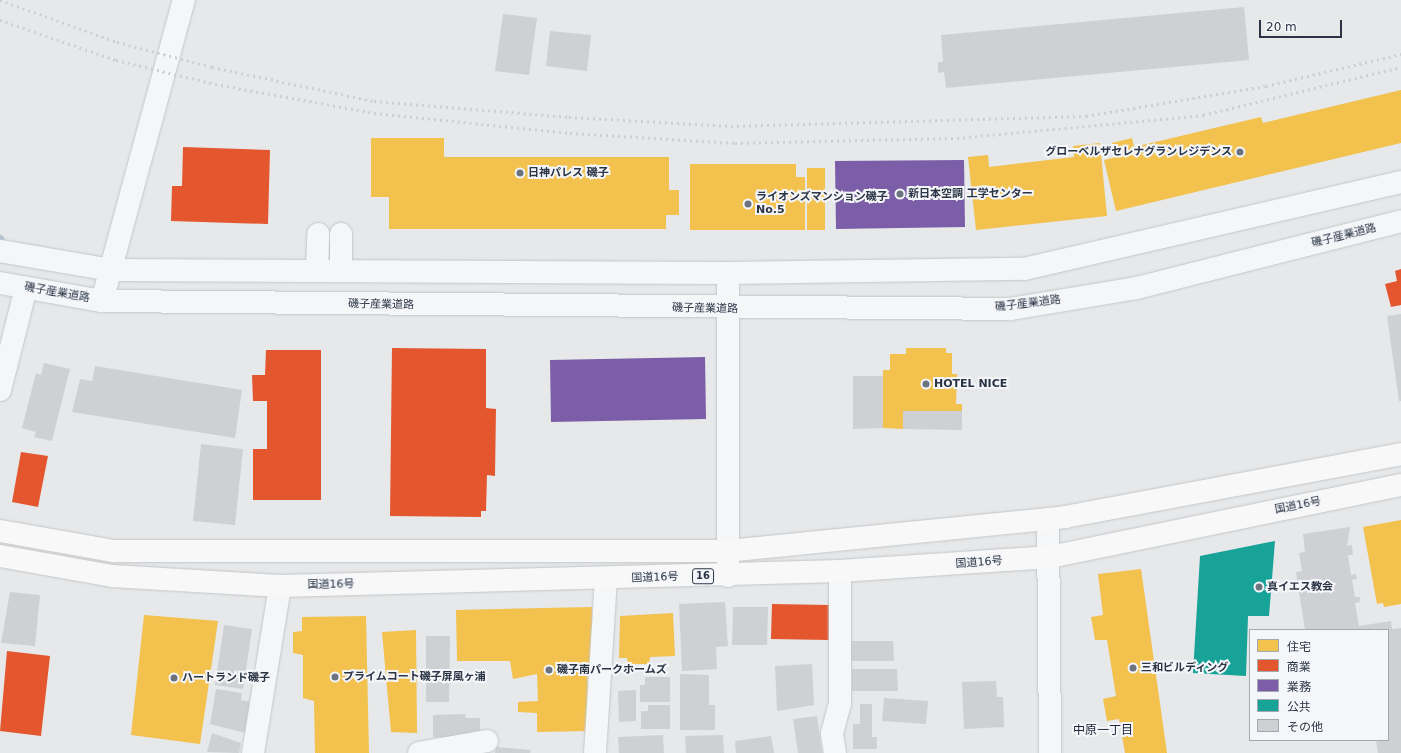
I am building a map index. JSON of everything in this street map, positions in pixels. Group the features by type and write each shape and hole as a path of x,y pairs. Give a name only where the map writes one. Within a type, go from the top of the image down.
{"highway":[{"path":"0,531 114,551 727,551 1048,519 1401,454"},
{"name":"国道16号","path":"0,556 112,576 280,586 840,572 1050,557 1401,485"}],"street":[{"path":"102,301 184,0"},
{"path":"0,252 111,270 728,273 1024,269 1401,182"},
{"name":"磯子産業道路","path":"0,283 102,301 730,309 1010,309 1137,288 1401,221"},
{"path":"317,271 318,234"},
{"path":"341,234 341,271"},
{"path":"728,273 730,309 728,576"},
{"path":"0,390 26,288"},
{"path":"1048,519 1053,752"},
{"path":"835,753 832,733 840,704 840,572"},
{"path":"595,753 606,579"},
{"path":"253,753 280,586"},
{"path":"419,753 487,741"}],"building: 住宅":[{"name":"グローベルザセレナグランレジデンス","path":"1401,90 1401,143 1116,211 1104,160 1116,157 1112,143 1132,138 1134,147 1261,117 1263,123"},
{"name":"日神パレス 磯子","path":"371,138 444,138 444,157 669,157 669,190 679,190 679,215 666,215 666,229 389,229 389,197 371,197"},
{"path":"1100,143 1107,216 976,230 968,157 988,155 989,167 1074,157 1073,146"},
{"name":"ライオンズマンション磯子 No.5","path":"690,164 796,164 796,177 805,177 805,230 690,230"},
{"path":"807,168 825,168 825,230 807,230"},
{"path":"906,348 946,348 946,353 952,353 952,374 957,374 956,404 962,404 962,411 903,411 903,429 883,428 883,370 890,370 890,354 906,354"},
{"path":"1401,520 1401,604 1384,607 1383,603 1377,604 1363,527"},
{"name":"三和ビルディング","path":"1141,569 1167,753 1125,753 1119,719 1107,721 1103,699 1116,696 1107,640 1095,640 1091,617 1103,615 1098,574"},
{"name":"磯子南パークホームズ","path":"592,607 595,666 587,667 589,731 537,732 537,713 518,712 518,702 538,701 537,674 513,679 510,661 457,661 456,610"},
{"path":"673,613 675,656 650,657 649,664 628,664 627,658 619,658 620,616"},
{"name":"ハートランド磯子","path":"144,615 218,621 200,744 131,735"},
{"name":"プライムコート磯子屏風ヶ浦","path":"366,616 369,753 315,753 314,701 303,698 303,655 293,653 293,632 302,631 302,617"},
{"path":"416,630 417,733 391,732 382,632"}],"building: 商業":[{"path":"183,147 270,150 268,224 171,221 172,186 182,186"},
{"path":"1401,269 1401,305 1391,307 1385,284 1397,281 1395,271"},
{"path":"392,348 486,349 486,408 496,409 495,476 487,475 486,511 481,511 481,517 390,516"},
{"path":"266,350 321,350 321,500 253,500 253,449 267,449 267,401 253,401 252,375 265,375"},
{"path":"21,452 48,456 38,507 12,502"},
{"path":"772,604 829,605 829,640 771,639"},
{"path":"7,651 50,656 41,736 0,731"}],"building: 業務":[{"name":"新日本空調 工学センター","path":"964,160 965,227 836,229 835,161"},
{"path":"705,357 706,419 551,422 550,360"}],"building: 公共":[{"path":"1275,541 1269,616 1248,616 1246,676 1193,673 1200,556"}],"building: その他":[{"path":"1244,7 1249,60 946,88 944,72 938,73 938,62 943,62 941,35"},
{"path":"503,14 537,18 529,75 495,71"},
{"path":"550,31 591,35 587,71 546,66"},
{"path":"1401,314 1401,401 1399,401 1387,316"},
{"path":"44,363 70,369 52,441 34,437 36,432 22,428 36,373 41,375"},
{"path":"95,366 242,390 235,438 72,412 80,379 92,381"},
{"path":"853,376 883,376 883,428 853,429"},
{"path":"903,411 962,411 962,430 903,429"},
{"path":"201,444 243,449 235,525 193,521"},
{"path":"1350,527 1347,546 1352,545 1353,555 1348,555 1351,575 1356,574 1357,579 1352,580 1355,597 1360,597 1360,602 1355,603 1359,626 1391,621 1392,629 1401,628 1401,753 1378,753 1376,741 1389,741 1389,629 1305,629 1296,572 1302,571 1299,553 1305,552 1303,534"},
{"path":"10,592 40,595 35,646 1,643"},
{"path":"725,602 728,646 716,647 717,669 682,671 679,604"},
{"path":"733,607 768,607 767,645 732,645"},
{"path":"224,625 252,629 243,689 215,685"},
{"path":"426,636 450,636 449,702 426,702"},
{"path":"847,641 893,641 894,661 847,661"},
{"path":"812,664 814,705 777,711 775,666"},
{"path":"852,669 897,669 898,691 852,691"},
{"path":"680,674 709,675 709,705 715,705 715,730 680,730"},
{"path":"645,677 670,677 670,702 640,702 640,685 645,685"},
{"path":"996,681 997,697 1003,697 1004,727 964,729 962,682"},
{"path":"216,689 242,693 241,700 251,702 246,733 210,724"},
{"path":"636,690 636,721 619,722 618,691"},
{"path":"884,698 928,701 926,724 882,721"},
{"path":"860,704 872,704 872,737 877,737 877,749 853,749 853,724 860,724"},
{"path":"648,705 670,705 670,729 641,729 641,711 648,711"},
{"path":"466,714 465,718 480,718 480,737 433,737 433,715"},
{"path":"817,716 822,753 798,753 793,719"},
{"path":"212,733 241,743 239,753 207,752"},
{"path":"663,735 664,753 619,753 618,737"},
{"path":"723,735 724,753 686,753 685,736"},
{"path":"771,736 774,753 736,753 735,741"},
{"path":"496,747 531,750 530,753 495,753"}],"railway":[{"path":"0,0 117,42 212,67 374,101 569,117 731,126 1086,116 1266,86 1401,54"},
{"path":"0,20 116,60 215,84 374,113 570,133 735,143 957,138 1203,115 1401,67"}],"place":[{"name":"グローベルザセレナグランレジデンス","path":"1240,152"},
{"name":"日神パレス 磯子","path":"520,173"},
{"name":"新日本空調 工学センター","path":"900,194"},
{"name":"ライオンズマンション磯子 No.5","path":"748,204"},
{"name":"HOTEL NICE","path":"926,384"},
{"name":"真イエス教会","path":"1259,587"},
{"name":"三和ビルディング","path":"1133,668"},
{"name":"磯子南パークホームズ","path":"549,670"},
{"name":"プライムコート磯子屏風ヶ浦","path":"335,677"},
{"name":"ハートランド磯子","path":"174,678"}],"district":[{"name":"中原一丁目","path":"1103,731"}]}
